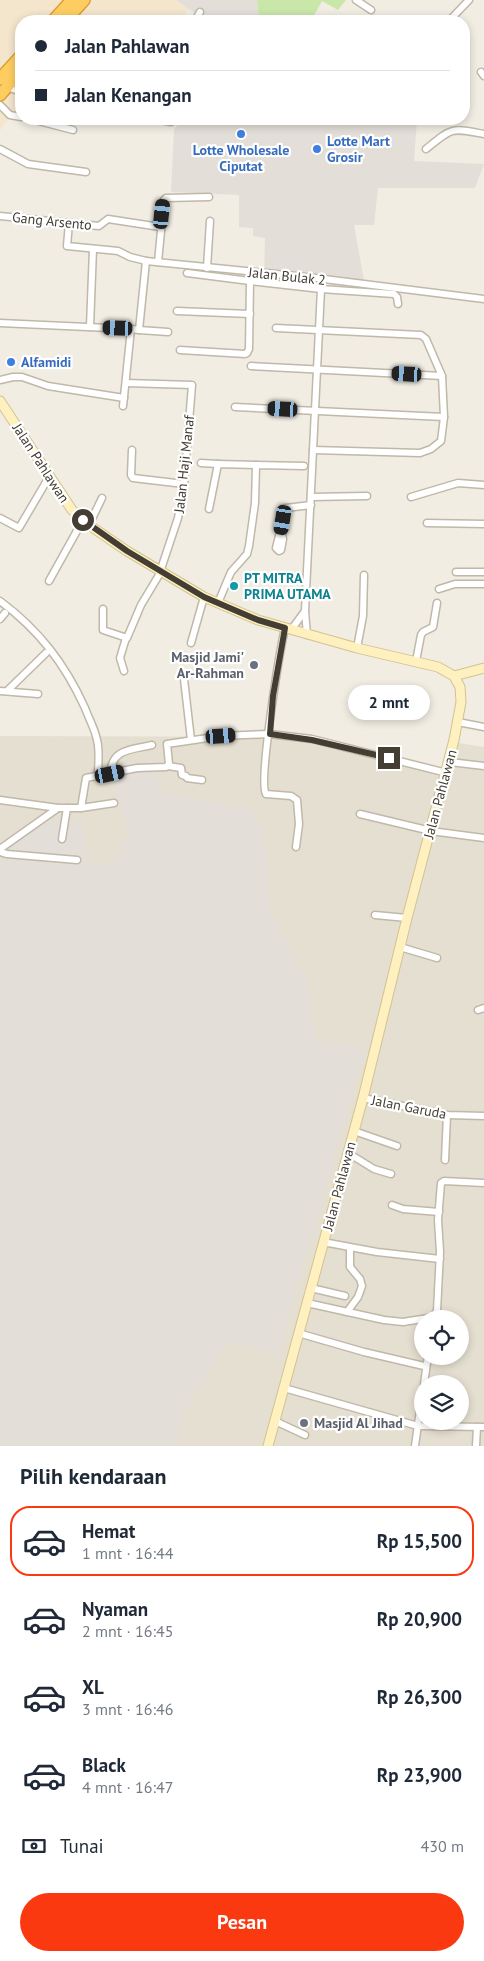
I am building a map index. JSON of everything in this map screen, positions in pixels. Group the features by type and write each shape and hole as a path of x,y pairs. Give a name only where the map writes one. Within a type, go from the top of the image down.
{"highway":[{"path":"58,15 72,0"},
{"path":"70,15 84,0"},
{"path":"2,87 15,66"},
{"path":"2,87 15,76"}],"main road":[{"name":"Jalan Pahlawan","path":"0,401 66,503 86,523 127,551 204,597 258,620 307,635 438,667 454,676 461,694 458,722 450,762 407,918 363,1098 268,1446"},
{"path":"454,676 484,668"}],"street":[{"path":"356,0 372,10"},
{"path":"455,15 469,0"},
{"path":"2,87 15,90"},
{"path":"0,105 10,115 15,116"},
{"path":"54,125 73,130"},
{"path":"426,149 451,130 457,129 484,134"},
{"path":"0,149 28,164 86,172"},
{"path":"158,262 163,202 166,198 208,198"},
{"name":"Gang Arsento","path":"0,216 99,226 108,219 160,227"},
{"path":"207,268 210,221"},
{"name":"Jalan Bulak 2","path":"69,223 67,246 118,251 130,257 146,261 316,278 484,299"},
{"path":"90,327 92,249"},
{"path":"139,330 146,261"},
{"path":"187,273 321,289 394,294 397,297 398,304"},
{"path":"180,350 247,353 249,350 250,281"},
{"path":"307,635 305,611 321,289"},
{"path":"177,311 250,314"},
{"path":"0,323 168,332"},
{"path":"276,328 424,336 442,376 444,417 440,441 431,449 420,453 313,450"},
{"path":"0,380 22,377 48,386 124,402 131,329"},
{"path":"251,366 442,376"},
{"name":"Jalan Haji Manaf","path":"124,671 120,658 126,638 141,605 161,571 178,518 184,484 192,385 126,383"},
{"path":"235,407 444,417"},
{"path":"132,450 131,475 133,478 184,484"},
{"path":"201,463 304,466"},
{"path":"208,509 218,464"},
{"path":"218,602 231,572 246,554 249,546 255,503 256,465"},
{"path":"0,518 18,528 49,477"},
{"path":"411,497 458,483 484,485"},
{"path":"311,497 367,496"},
{"path":"49,581 102,498"},
{"path":"281,530 286,508 310,506"},
{"path":"427,523 484,524"},
{"path":"456,572 484,572"},
{"path":"357,648 363,616 364,575"},
{"path":"439,589 455,584 484,584"},
{"path":"191,643 204,597"},
{"path":"0,601 20,616 52,650 72,681 95,730 98,742 98,775"},
{"path":"416,661 420,635 433,627 437,603"},
{"path":"103,609 103,630 126,638"},
{"path":"296,847 299,823 297,800 294,797 264,793 263,776 270,734 273,696 288,629 305,611"},
{"path":"0,619 5,613"},
{"path":"3,691 46,653"},
{"path":"184,679 191,740"},
{"path":"3,691 38,694"},
{"path":"458,722 484,727"},
{"path":"168,766 167,744 221,736 270,734 312,740 447,773"},
{"path":"110,774 112,761 119,754 152,745"},
{"path":"450,762 484,766"},
{"path":"81,808 84,780 88,777 137,768 168,766 181,768 182,775 187,778 202,780"},
{"path":"0,800 58,808 81,808 114,803"},
{"path":"58,808 0,850 7,854 78,860"},
{"path":"62,839 67,808"},
{"path":"360,814 431,831 484,838"},
{"path":"375,915 407,918"},
{"path":"400,947 437,958"},
{"name":"Jalan Garuda","path":"363,1098 447,1115 484,1116"},
{"path":"444,1160 447,1115"},
{"path":"354,1131 397,1146"},
{"path":"348,1153 374,1169 391,1174"},
{"path":"437,1310 440,1259 439,1212 442,1181 484,1183"},
{"path":"392,1205 403,1209 439,1212"},
{"path":"323,1242 350,1248 440,1259"},
{"path":"347,1312 358,1297 362,1286 360,1279 350,1267 350,1248"},
{"path":"311,1288 345,1296"},
{"path":"307,1303 372,1318 398,1321 414,1320"},
{"path":"298,1333 426,1368"},
{"path":"425,1375 426,1365"},
{"path":"284,1388 414,1425"},
{"path":"274,1421 305,1435"},
{"path":"476,1446 481,1427"},
{"path":"415,1446 417,1430"}],"shaded area":[{"path":"0,0 177,0 188,9 184,15 15,15 15,110 0,130"},
{"path":"177,0 257,0 258,15 200,15 188,9"},
{"path":"178,125 417,125 414,161 484,164 475,188 378,188 374,225 354,225 365,286 264,279 265,238 253,236 253,228 239,227 239,195 171,192 174,130"},
{"path":"0,736 307,737 441,774 452,742 484,747 484,1446 0,1446"},
{"path":"156,770 161,791 252,810 266,840 269,907 307,980 316,1040 365,1048 277,1357 237,1341 223,1350 185,1411 174,1446 0,1446 0,853 17,837 51,821 82,822 89,861 112,865 129,833 110,772"}],"green space":[{"path":"257,0 346,0 338,10 322,1 314,15 258,15"}],"place":[{"name":"Lotte Wholesale Ciputat","path":"241,134"},
{"name":"Lotte Mart Grosir","path":"317,149"},
{"name":"Alfamidi","path":"11,362"},
{"name":"PT MITRA PRIMA UTAMA","path":"234,586"},
{"name":"Masjid Jami' Ar-Rahman","path":"254,665"},
{"name":"Masjid Al Jihad","path":"304,1423"}],"route":[{"path":"83,520 127,551 204,597 258,620 285,628 273,696 270,734 312,740 389,758"}]}
